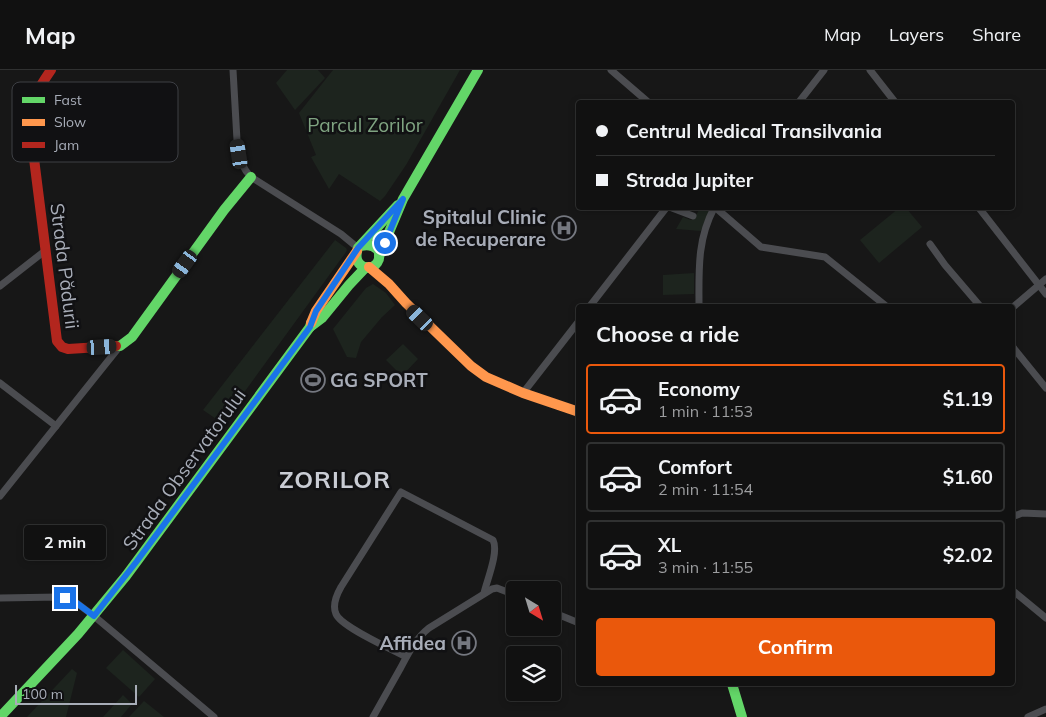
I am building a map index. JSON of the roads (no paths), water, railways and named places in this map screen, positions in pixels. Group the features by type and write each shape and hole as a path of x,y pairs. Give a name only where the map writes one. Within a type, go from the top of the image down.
{"main road":[{"name":"Strada Pădurii","path":"43,82 51,70"},
{"name":"Strada Observatorului","path":"379,258 403,199 478,70"},
{"name":"Strada Pădurii","path":"35,162 59,345 68,349 120,346"},
{"path":"120,346 132,337 224,210 251,177"},
{"name":"Strada Observatorului","path":"0,717 94,616 138,560 310,327 316,311 359,248 403,199"},
{"path":"388,284 380,268 377,249 372,244 359,248 356,258 357,262 388,284 470,366 486,377 523,394 576,411"},
{"path":"368,268 376,264 379,258"},
{"name":"Strada Observatorului","path":"310,327 322,318 358,276 368,268"},
{"path":"358,276 368,274 379,276"},
{"path":"733,686 742,717"}],"street":[{"path":"233,70 237,140 239,154 246,171 251,177 341,234 359,248"},
{"path":"611,70 646,100"},
{"path":"801,100 824,70"},
{"path":"870,70 893,100"},
{"path":"592,304 664,210"},
{"path":"677,210 693,216"},
{"path":"699,304 700,250 706,224 714,210"},
{"path":"717,210 761,247 825,257 884,304"},
{"path":"981,210 1046,294"},
{"path":"930,244 978,304"},
{"path":"0,286 46,250"},
{"path":"1015,305 1046,279"},
{"path":"523,394 576,325"},
{"path":"0,496 120,346"},
{"path":"1015,350 1046,388"},
{"path":"0,383 56,426"},
{"path":"406,657 344,624 336,614 335,608 340,587 401,492 494,540 496,544 495,555 484,593"},
{"path":"1015,516 1022,513 1046,514"},
{"path":"373,717 416,641 429,628 492,589 497,588 506,592"},
{"path":"1015,592 1046,618"},
{"path":"0,598 59,597 74,601 214,717"},
{"path":"561,616 576,622"},
{"path":"1028,717 1046,709"}],"place":[{"name":"Spitalul Clinic de Recuperare","path":"564,228"},
{"name":"GG SPORT","path":"313,380"},
{"name":"Affidea","path":"464,643"}],"district":[{"name":"ZORILOR","path":"335,479"}],"park label":[{"name":"Parcul Zorilor","path":"365,125"}]}
